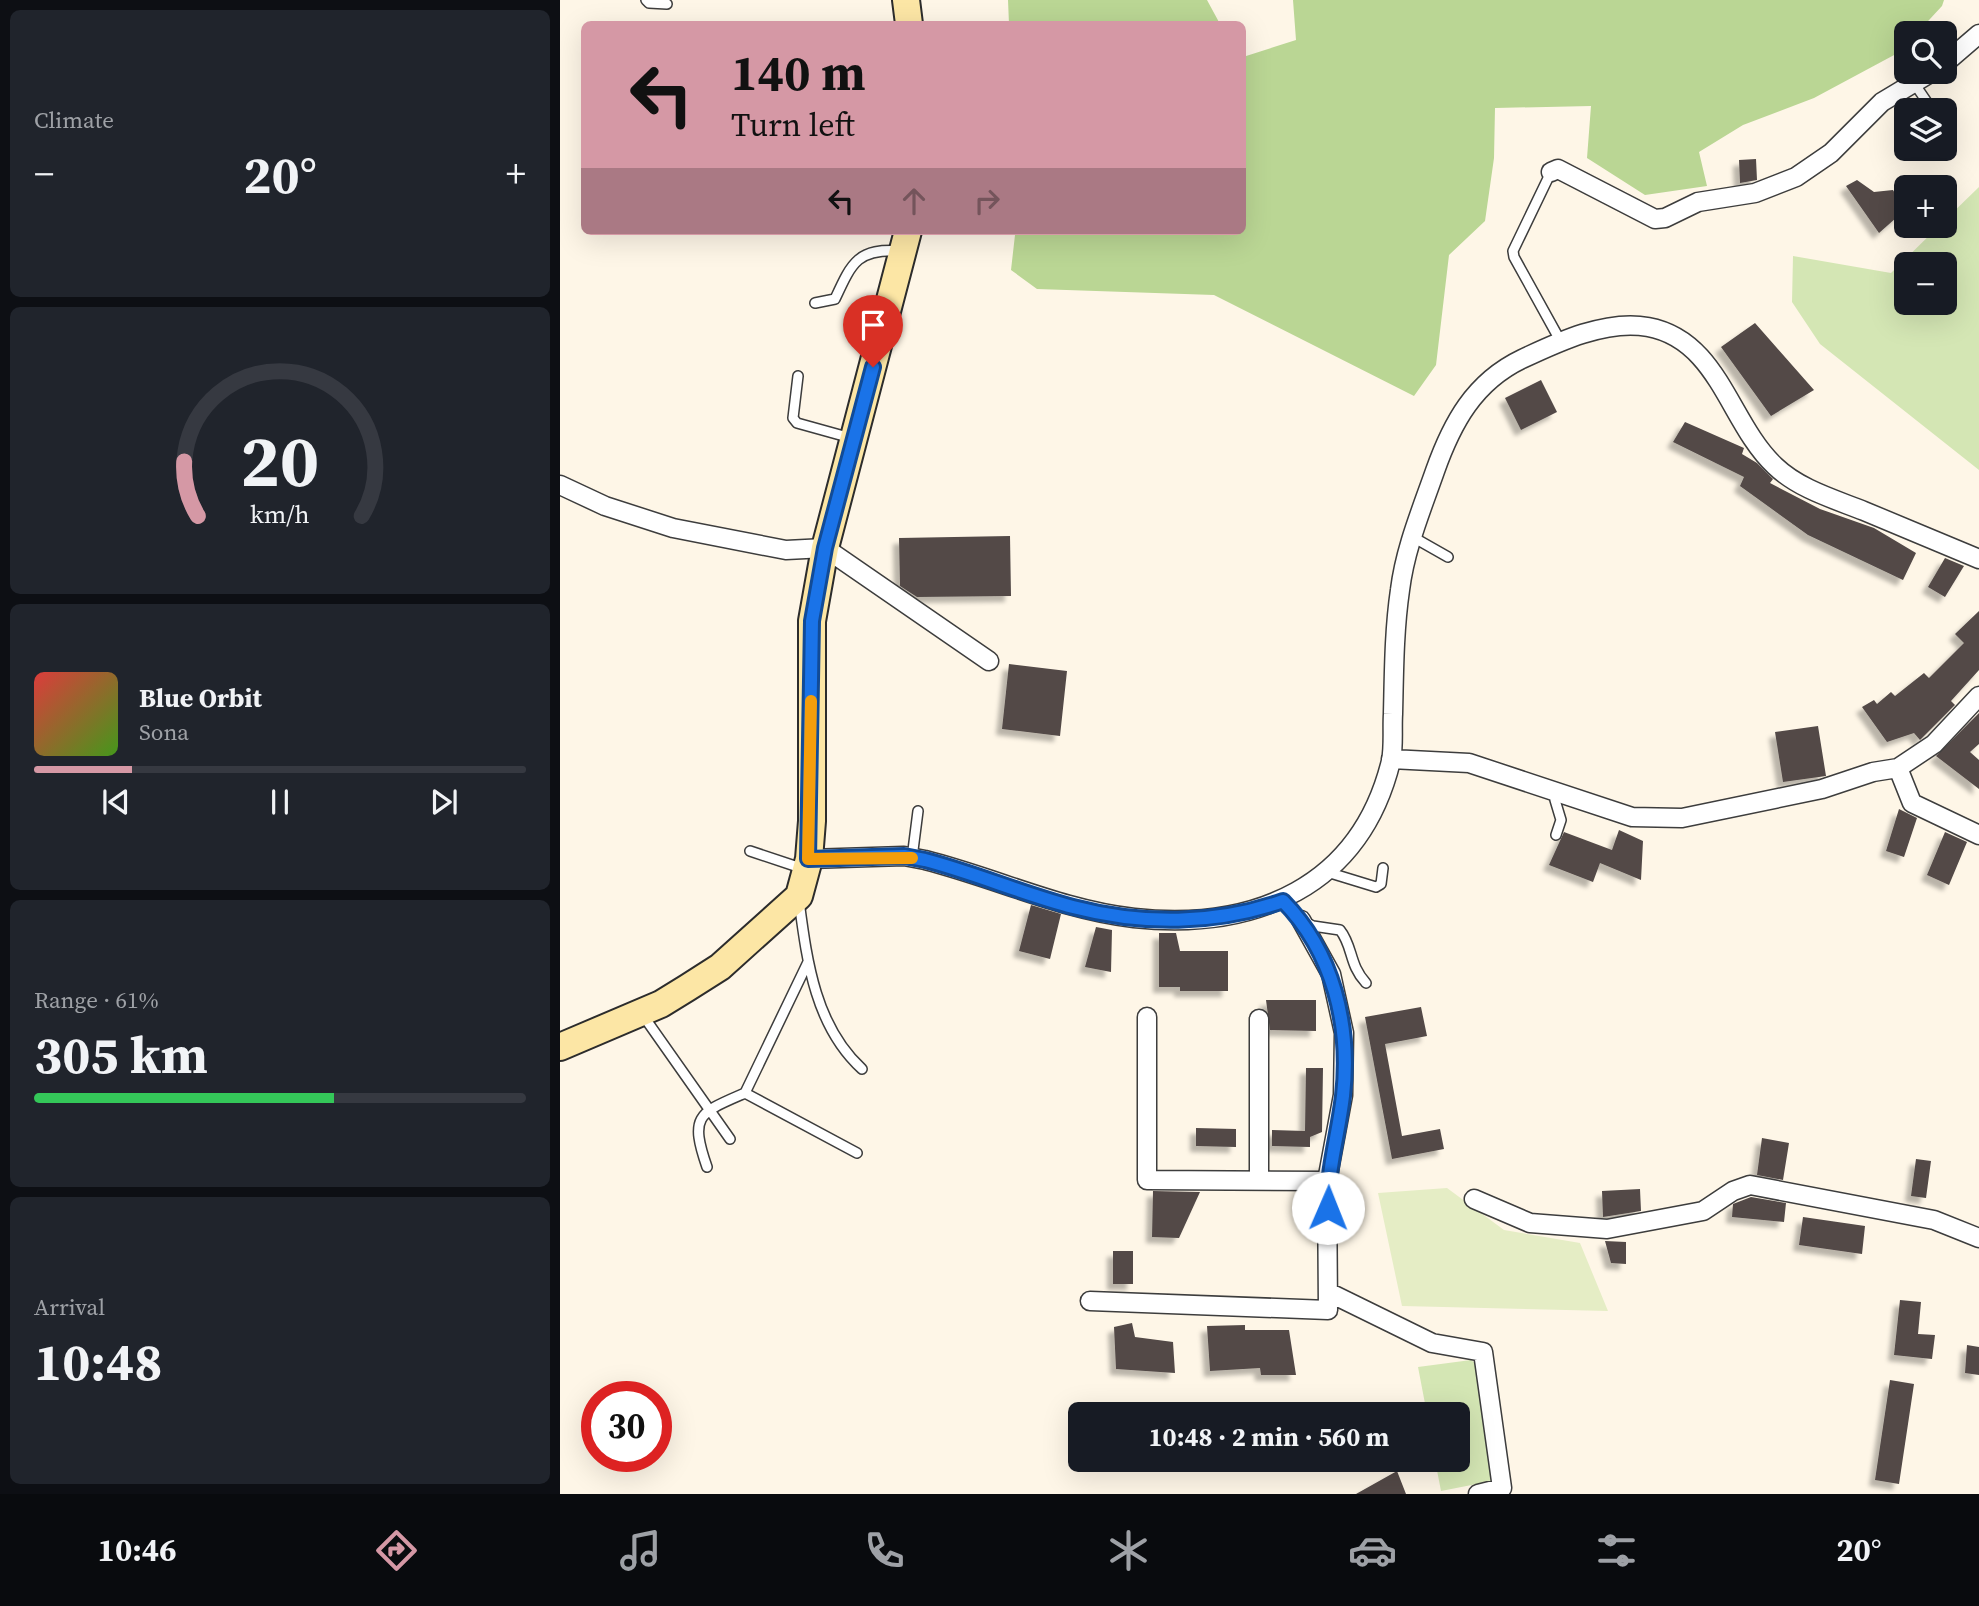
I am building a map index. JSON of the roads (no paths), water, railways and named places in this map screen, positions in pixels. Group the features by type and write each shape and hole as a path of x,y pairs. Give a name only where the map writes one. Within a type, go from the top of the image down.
{"street":[{"path":"906,0 909,21"},
{"path":"1957,53 1979,34"},
{"path":"1551,172 1558,169 1647,215 1665,218 1698,202 1755,193 1796,177 1831,153 1882,102 1912,84"},
{"path":"560,1047 641,1012 720,967 799,896 807,864 811,821 811,631 825,548 905,241"},
{"path":"807,864 912,858 938,863 1070,906 1139,919 1217,917 1283,901 1326,872 1359,834 1391,759 1396,619 1411,536 1450,429 1474,395 1504,369 1560,342 1620,326 1636,325 1667,332 1698,354 1713,372 1765,456 1794,481 1979,559"},
{"path":"560,485 605,506 673,528 786,551 825,548 989,661"},
{"path":"1391,759 1469,763 1632,817 1663,820 1822,789 1873,772 1898,768 1934,744 1979,696"},
{"path":"1898,768 1912,803 1979,835"},
{"path":"1090,1301 1328,1310 1328,1181 1343,1095 1344,1033 1331,974 1301,920"},
{"path":"1147,1017 1147,1180 1328,1181"},
{"path":"1259,1018 1259,1180"},
{"path":"1474,1199 1530,1223 1607,1229 1703,1211 1733,1191 1750,1185 1934,1220 1979,1238"},
{"path":"1328,1292 1433,1343 1483,1352 1502,1488 1478,1494"}],"lane":[{"path":"646,0 649,3 667,4"},
{"path":"1551,172 1513,251 1560,342"},
{"path":"815,303 835,299 846,273 866,254 905,241"},
{"path":"798,376 793,418 797,423 853,439"},
{"path":"1411,536 1448,557"},
{"path":"1556,835 1561,820 1555,800 1557,792"},
{"path":"912,858 918,811"},
{"path":"750,851 807,864"},
{"path":"1326,872 1376,887 1381,884 1383,868"},
{"path":"799,896 808,962 838,1044 862,1069"},
{"path":"1283,901 1301,920 1313,926 1340,930 1346,936 1354,969 1366,983"},
{"path":"707,1167 697,1129 709,1109 745,1093 808,962"},
{"path":"641,1012 730,1139"},
{"path":"745,1093 857,1153"}]}
